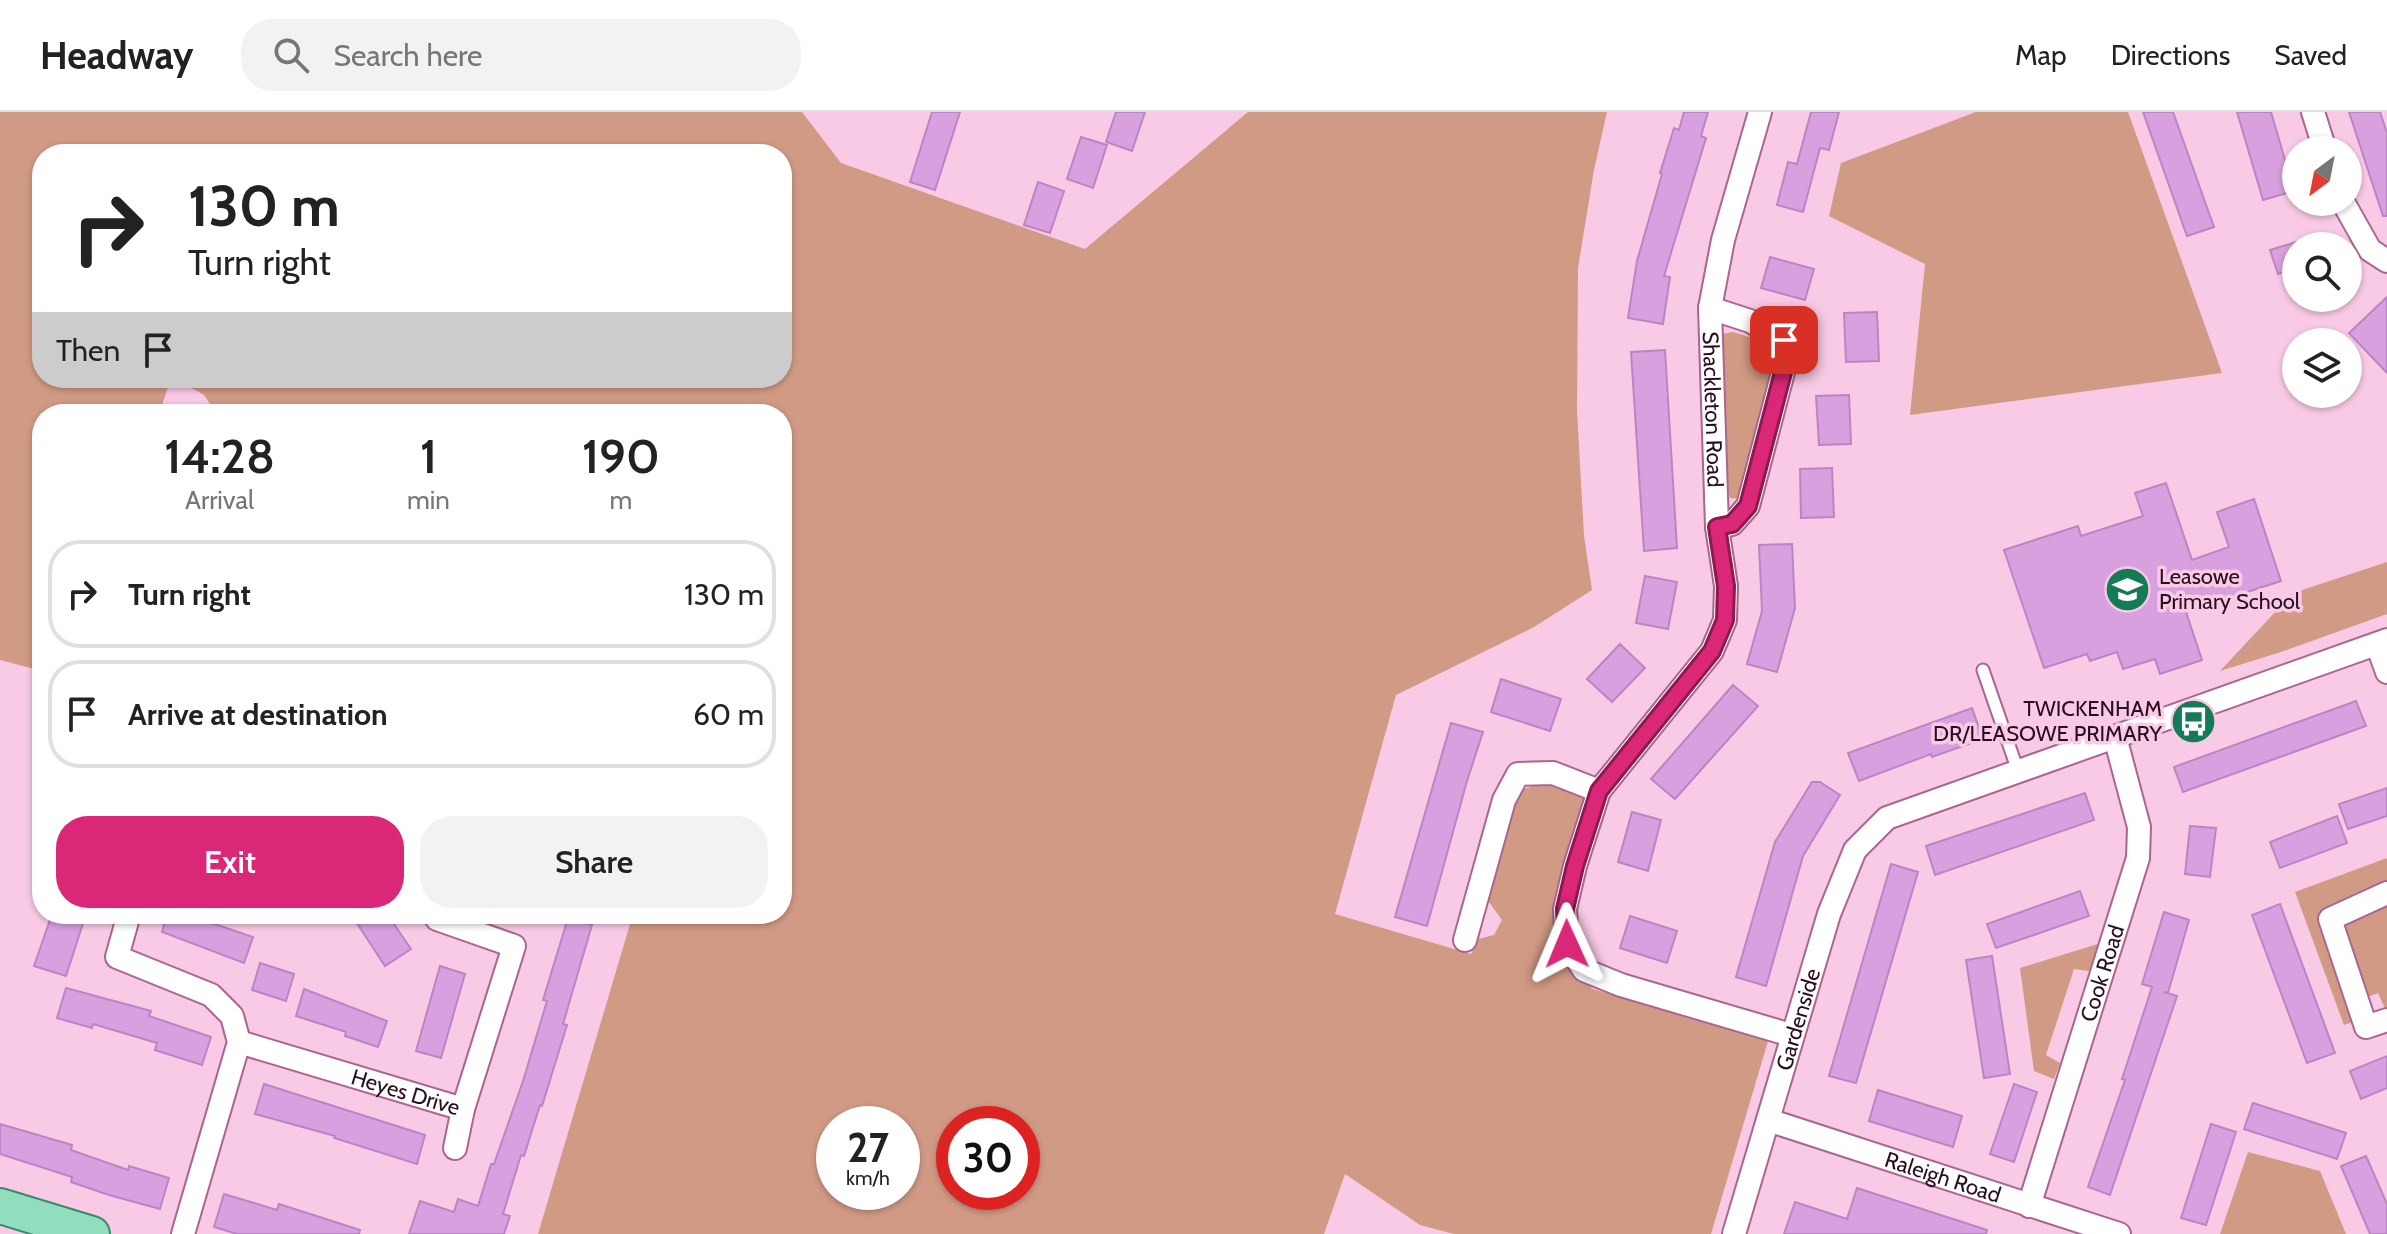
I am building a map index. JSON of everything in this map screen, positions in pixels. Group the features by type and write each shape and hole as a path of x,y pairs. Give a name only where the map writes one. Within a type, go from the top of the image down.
{"main road":[{"path":"0,1206 92,1234"}],"street":[{"name":"Shackleton Road","path":"1760,112 1723,240 1710,308 1717,527 1726,598 1725,620 1712,651 1599,791 1565,909 1567,944 1584,970 1621,985 1791,1035"},
{"path":"2313,112 2321,136"},
{"path":"2349,216 2370,250 2387,261"},
{"path":"1710,308 1750,321 1784,340 1786,361 1748,506 1732,524 1717,527"},
{"path":"2018,771 2382,642 2387,672"},
{"name":"Cook Road","path":"2029,1206 2138,858 2139,827 2115,737"},
{"name":"Gardenside","path":"1734,1234 1829,914 1855,850 1887,818 2018,771"},
{"path":"1465,940 1504,800 1518,774 1553,773 1599,791"},
{"path":"2387,893 2330,919 2366,1027 2387,1020"},
{"path":"126,924 117,957 211,995 232,1016 239,1042 183,1234"},
{"name":"Heyes Drive","path":"239,1042 463,1109 514,946 451,924"},
{"path":"455,1148 463,1109"},
{"name":"Raleigh Road","path":"1768,1120 2119,1234"}],"lane":[{"path":"1983,670 2018,771"}],"shaded area":[{"path":"0,112 802,112 841,163 1085,249 1248,112 1607,112 1578,268 1577,411 1584,536 1592,590 1534,627 1396,695 1335,914 1471,954 1478,939 1494,935 1502,920 1484,895 1518,791 1549,781 1586,795 1553,928 1563,962 1593,989 1768,1041 1711,1234 1454,1234 1420,1225 1345,1174 1324,1234 538,1234 630,924 792,924 792,404 210,404 204,395 191,388 792,388 792,144 32,144 32,388 168,388 162,404 32,404 32,668 0,660"},
{"path":"1976,112 2128,112 2222,373 1910,415 1925,264 1829,216 1841,163"},
{"path":"1733,332 1775,345 1776,360 1742,499 1730,498 1727,485 1719,348 1722,334"},
{"path":"2387,562 2387,614 2220,671 2293,593"},
{"path":"2387,858 2387,1013 2378,993 2349,1004 2355,1021 2344,1025 2295,892"},
{"path":"2101,943 2089,971 2074,969 2046,1055 2060,1063 2054,1079 2034,1071 2020,968"},
{"path":"2248,1152 2320,1171 2346,1234 2220,1234"}],"building":[{"path":"932,112 960,112 935,190 910,182"},
{"path":"1116,112 1145,112 1132,151 1106,142"},
{"path":"1684,112 1708,112 1701,136 1706,138 1664,276 1670,277 1663,324 1628,318 1637,261 1660,173 1674,128 1679,130"},
{"path":"1811,112 1839,112 1829,150 1820,148 1803,212 1777,205 1788,162 1797,164"},
{"path":"2143,112 2173,112 2214,227 2187,236"},
{"path":"2237,112 2271,112 2282,150 2282,194 2263,200"},
{"path":"2349,112 2380,112 2387,133 2387,216 2383,216 2362,152 2362,136 2357,136"},
{"path":"1081,137 1107,145 1093,188 1067,179"},
{"path":"1038,182 1064,191 1050,233 1024,225"},
{"path":"2282,246 2282,273 2278,274 2270,250"},
{"path":"1770,257 1814,269 1805,300 1761,288"},
{"path":"2387,297 2387,373 2362,347 2362,328 2354,328"},
{"path":"1877,312 1879,361 1846,362 1844,313"},
{"path":"1665,350 1677,548 1644,551 1631,352"},
{"path":"1849,395 1851,444 1819,445 1816,396"},
{"path":"1832,468 1834,517 1801,518 1800,469"},
{"path":"2166,483 2192,560 2229,547 2217,512 2254,499 2281,581 2186,612 2202,660 2160,674 2155,659 2123,669 2117,652 2090,661 2087,654 2044,668 2004,550 2078,526 2081,536 2143,516 2135,493"},
{"path":"1792,544 1795,608 1777,672 1747,664 1762,611 1759,545"},
{"path":"1645,576 1677,582 1668,629 1636,623"},
{"path":"1620,644 1645,668 1612,702 1587,679"},
{"path":"1501,679 1561,699 1550,731 1491,712"},
{"path":"1733,685 1758,706 1675,799 1651,779"},
{"path":"2356,701 2366,726 2183,792 2174,767"},
{"path":"1972,708 1983,739 1932,757 1931,754 1859,781 1848,753"},
{"path":"1451,723 1483,732 1427,926 1395,917"},
{"path":"1812,782 1820,782 1840,795 1803,856 1766,986 1736,977 1775,842"},
{"path":"2387,788 2387,816 2348,829 2339,804"},
{"path":"2085,793 2094,820 1935,875 1926,846"},
{"path":"1632,812 1661,820 1648,871 1618,862"},
{"path":"2337,816 2347,843 2280,868 2270,842"},
{"path":"2190,826 2216,828 2210,877 2185,874"},
{"path":"1891,864 1918,872 1856,1083 1829,1076"},
{"path":"2080,891 2089,916 1996,948 1987,924"},
{"path":"2280,904 2335,1053 2307,1063 2252,915"},
{"path":"2164,912 2189,920 2168,993 2164,992 2177,996 2110,1195 2088,1187 2125,1080 2122,1079 2152,987 2142,984"},
{"path":"1630,916 1677,931 1667,963 1620,948"},
{"path":"49,924 83,924 66,976 34,966"},
{"path":"164,924 215,924 253,937 244,963 162,932"},
{"path":"358,924 394,924 411,949 385,966"},
{"path":"566,924 592,925 563,1024 567,1025 503,1214 510,1216 504,1234 409,1234 420,1201 454,1212 458,1199 478,1206 523,1081 547,1001 543,1000"},
{"path":"1992,956 2010,1074 1984,1078 1966,960"},
{"path":"260,963 294,974 286,1001 252,990"},
{"path":"440,966 465,974 441,1058 416,1051"},
{"path":"66,988 151,1011 149,1016 211,1037 202,1065 155,1050 157,1043 93,1024 92,1028 57,1018"},
{"path":"304,989 387,1021 378,1047 345,1036 346,1032 296,1016"},
{"path":"2387,1056 2387,1088 2361,1099 2350,1071"},
{"path":"264,1084 425,1135 417,1164 335,1136 255,1114"},
{"path":"2014,1084 2037,1092 2014,1162 1990,1154"},
{"path":"1878,1090 1962,1116 1953,1147 1869,1121"},
{"path":"2253,1103 2346,1133 2337,1159 2244,1129"},
{"path":"0,1124 72,1145 71,1150 128,1170 129,1166 169,1178 160,1209 71,1182 72,1177 0,1154"},
{"path":"2211,1124 2236,1132 2206,1225 2181,1218"},
{"path":"2366,1156 2387,1204 2387,1234 2370,1234 2341,1166"},
{"path":"1857,1188 1987,1230 1986,1234 1784,1234 1795,1202 1847,1219"},
{"path":"224,1194 277,1210 279,1204 360,1230 359,1234 237,1234 214,1227"}],"place":[{"name":"Leasowe Primary School","path":"2128,589"},
{"name":"TWICKENHAM DR/LEASOWE PRIMARY","path":"2193,721"}],"route":[{"path":"1567,944 1565,909 1599,791 1712,651 1725,620 1726,586 1717,527 1732,524 1748,506 1786,361 1784,340"}]}
